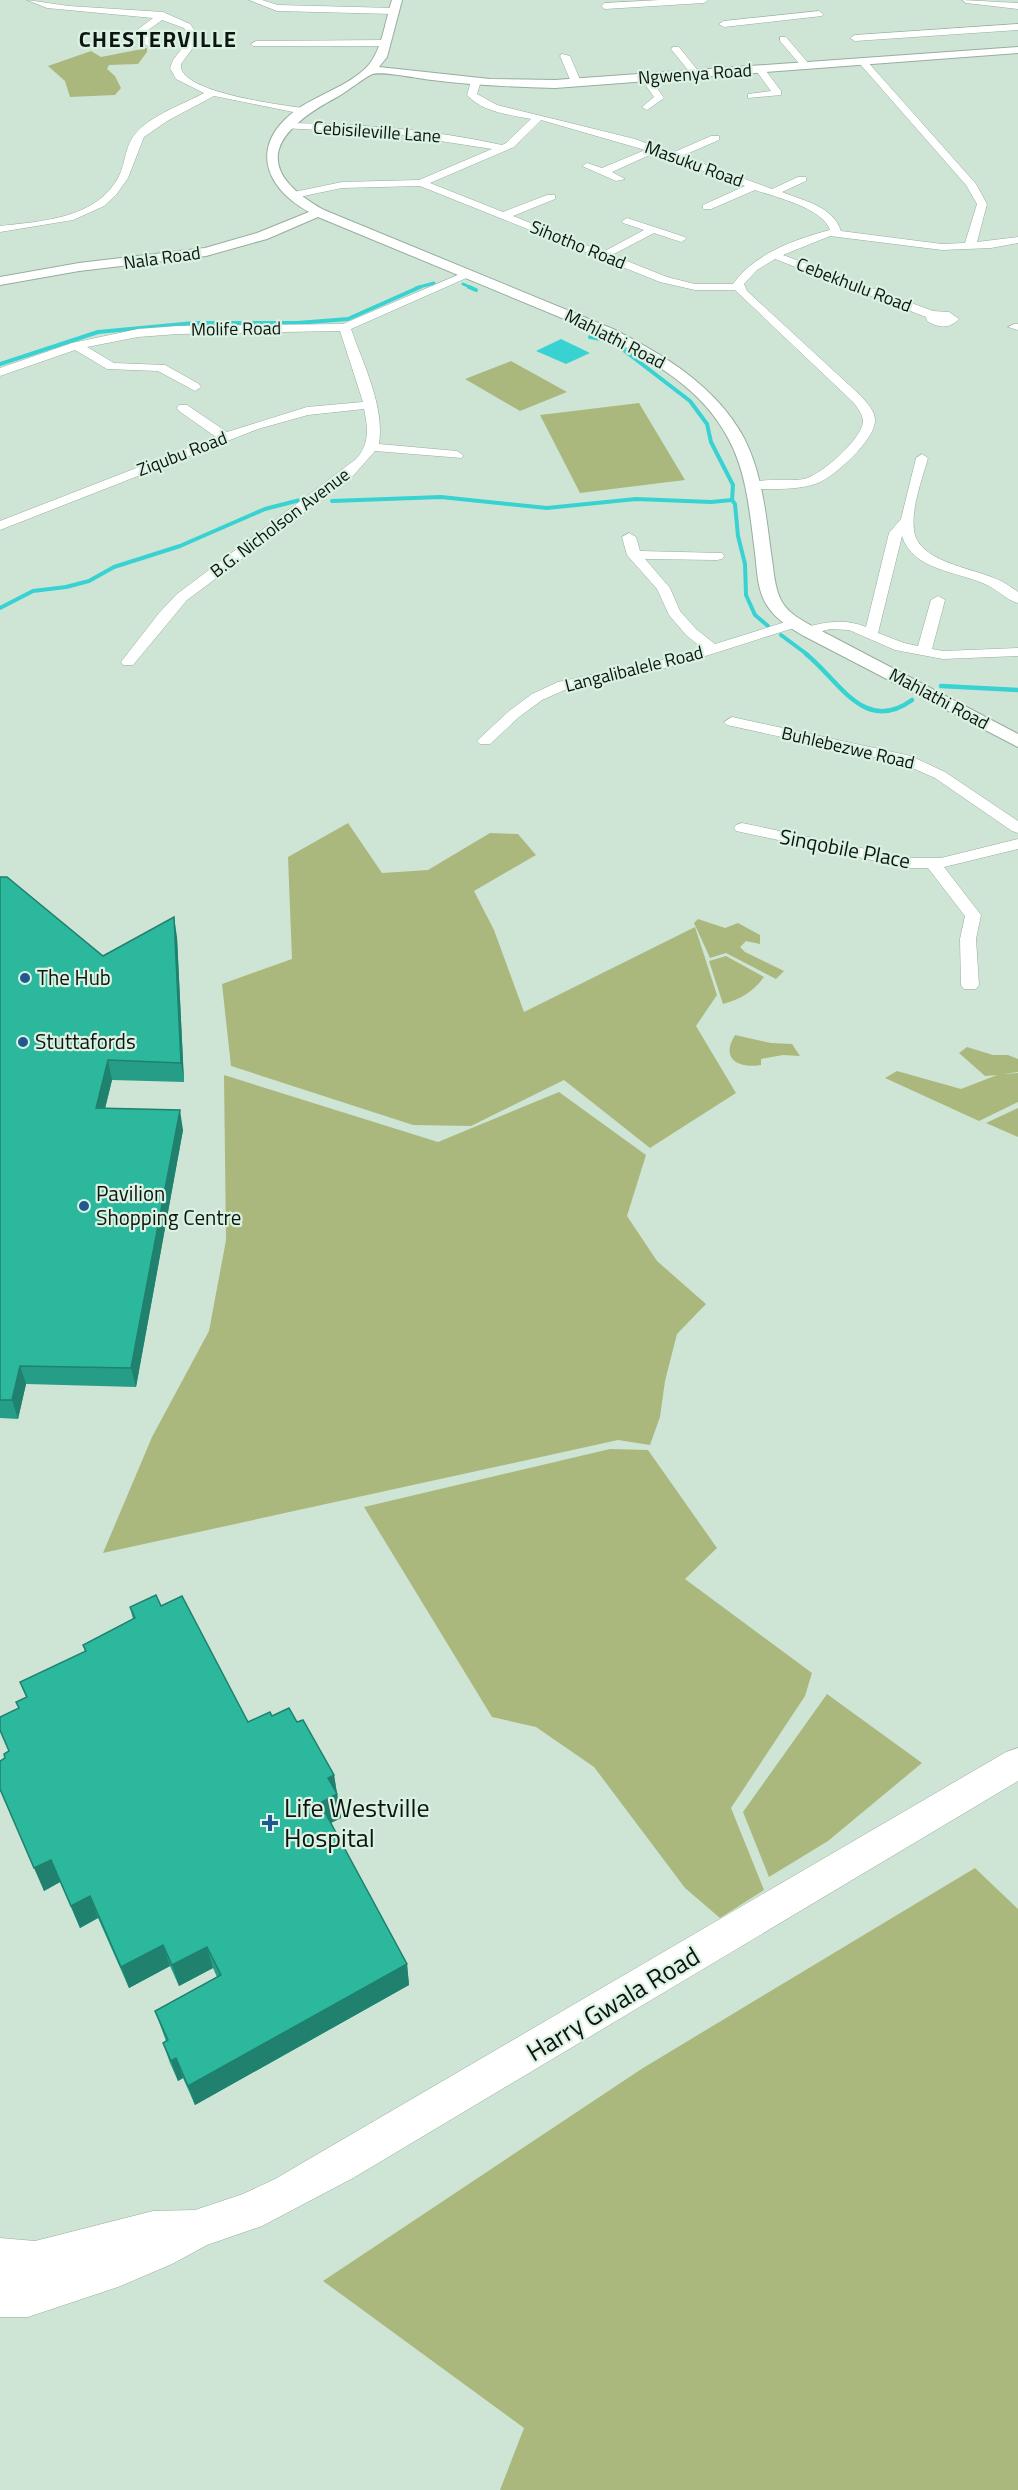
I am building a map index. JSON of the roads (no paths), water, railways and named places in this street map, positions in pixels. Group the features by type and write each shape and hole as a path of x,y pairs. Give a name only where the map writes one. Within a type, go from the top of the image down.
{"main road":[{"name":"Harry Gwala Road","path":"199,2228 248,2212 340,2165 1018,1763"},
{"path":"0,2258 35,2261 153,2229 199,2228"},
{"path":"0,2297 28,2297 118,2267 158,2250 199,2228"}],"street":[{"path":"31,0 55,8 163,15 185,24 194,32 193,42 175,68 178,77 187,84 212,93 303,111"},
{"path":"253,0 271,8 300,13 395,6"},
{"path":"605,6 704,0"},
{"path":"966,0 1018,6"},
{"name":"Mahlathi Road","path":"395,6 386,44 381,57 371,70 303,111 286,126 274,147 273,166 279,182 319,213 608,332 647,351 683,376 724,418 746,462 752,485 766,584 779,610 802,627 1018,741"},
{"path":"768,9 774,18"},
{"path":"724,24 819,14"},
{"path":"148,43 142,30 163,15"},
{"path":"855,38 1018,27"},
{"path":"256,44 290,38 386,44"},
{"path":"783,39 806,66"},
{"path":"676,49 696,74"},
{"name":"Ngwenya Road","path":"371,70 521,84 696,74 1018,50"},
{"path":"565,56 576,82"},
{"path":"863,62 971,184 981,199 982,210 970,246"},
{"path":"751,96 778,93 760,69"},
{"path":"645,77 659,98 647,107"},
{"name":"Masuku Road","path":"476,81 472,94 478,100 507,111 539,117 655,149 671,157 812,207 832,220 836,233"},
{"path":"0,229 61,220 89,211 99,205 124,176 134,145 143,132 212,93"},
{"path":"294,195 357,184 422,183 519,140 539,117"},
{"name":"Cebisileville Lane","path":"286,126 402,130 442,135 502,148"},
{"path":"671,157 715,138"},
{"path":"603,172 655,149"},
{"path":"587,166 620,179"},
{"path":"772,193 802,179"},
{"name":"Sihotho Road","path":"422,183 680,285 707,288 738,287"},
{"path":"707,207 754,186"},
{"path":"503,216 551,197"},
{"name":"Nala Road","path":"0,281 79,267 206,252 262,236 319,213"},
{"path":"627,222 681,239"},
{"path":"605,255 652,230"},
{"path":"752,485 803,483 820,478 862,437 869,426 869,420 857,399 738,287 746,272 812,238 836,233 936,246 970,246 1018,240"},
{"name":"Cebekhulu Road","path":"776,256 932,315"},
{"name":"Molife Road","path":"0,372 76,346 156,331 345,327 467,274"},
{"path":"345,327 369,405 374,430 371,447 457,454"},
{"path":"76,346 111,366 162,368 195,387"},
{"name":"Ziqubu Road","path":"0,526 225,437 298,413 369,405"},
{"path":"183,408 225,437"},
{"name":"B.G. Nicholson Avenue","path":"128,662 182,597 347,474 364,458 371,447"},
{"path":"922,458 909,518 908,536 923,554 939,564 994,583 1018,598"},
{"path":"871,634 896,533 909,518"},
{"path":"628,537 634,555 663,588 681,622 714,650"},
{"path":"634,555 717,556"},
{"path":"924,652 939,600"},
{"name":"Langalibalele Road","path":"486,741 514,714 537,697 563,685 669,663 802,627 845,626 871,634 900,648 924,652 967,655 1018,652"},
{"name":"Buhlebezwe Road","path":"732,722 906,759 940,775 1018,828"},
{"name":"Sinqobile Place","path":"742,828 890,861 933,864 1018,844"},
{"path":"933,864 973,915 968,939 970,985"}],"water":[{"path":"561,339 590,353 566,364 536,351"}],"waterway":[{"path":"416,288 434,283"},
{"path":"463,284 472,288"},
{"path":"0,364 98,332 194,323 297,323 348,319 420,287"},
{"path":"469,287 476,290"},
{"path":"590,337 611,341 690,401 707,424 711,442 733,485 732,500"},
{"path":"332,501 441,497 547,508 636,499 711,502 732,500"},
{"path":"0,608 33,591 66,587 89,581 114,567 180,546 265,509 300,500"},
{"path":"732,500 735,504 738,536 745,564 746,595 755,615 768,626"},
{"path":"781,635 808,655"},
{"path":"806,654 853,700 866,708 880,711 895,709 912,700"},
{"path":"941,686 1018,690"}],"place":[{"name":"The Hub","path":"25,978"},
{"name":"Stuttafords","path":"23,1042"},
{"name":"Pavilion Shopping Centre","path":"84,1206"},
{"name":"Life Westville Hospital","path":"270,1823"}],"district":[{"name":"CHESTERVILLE","path":"158,39"}]}
